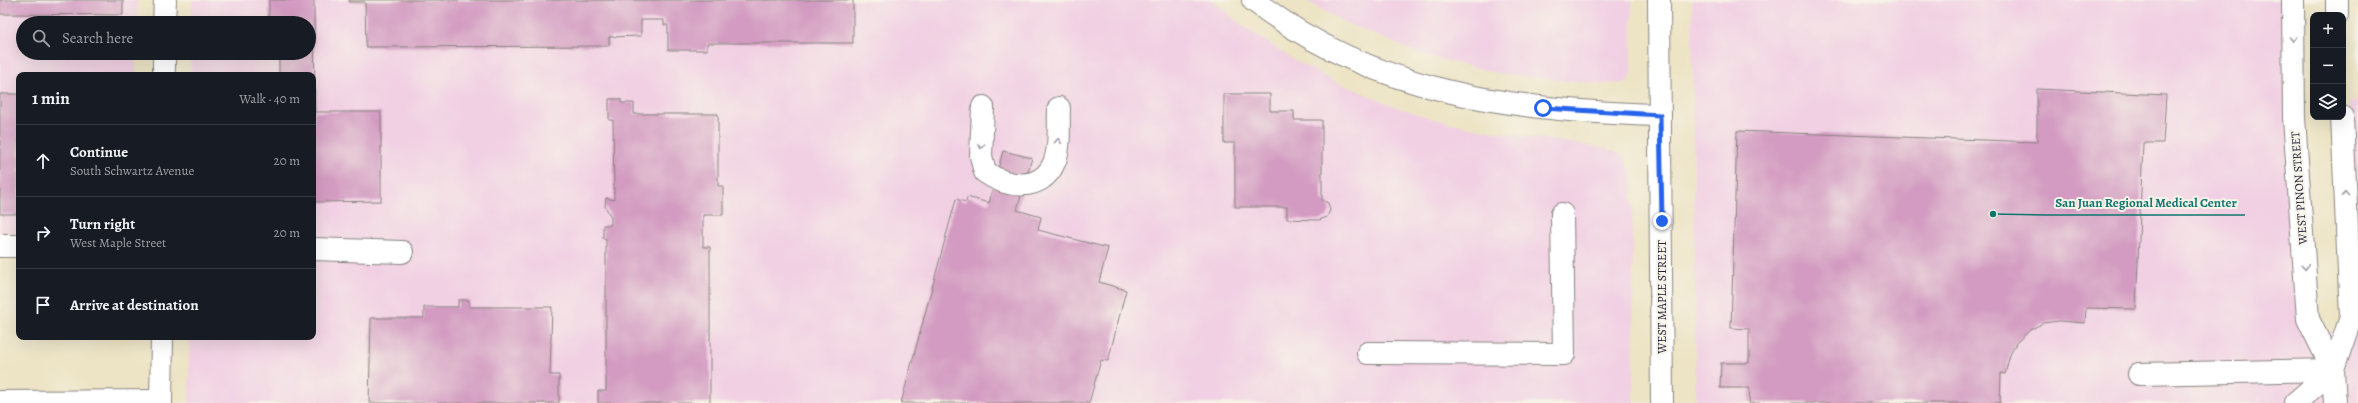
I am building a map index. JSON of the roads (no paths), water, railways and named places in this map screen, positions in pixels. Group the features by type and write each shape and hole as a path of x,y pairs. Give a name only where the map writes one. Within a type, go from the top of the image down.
{"street":[{"path":"164,0 164,16"},
{"path":"1253,0 1322,46 1372,68 1419,85 1472,98 1530,107 1578,112 1660,115"},
{"name":"WEST MAPLE STREET","path":"1659,0 1663,403"},
{"name":"WEST PINON STREET","path":"2293,0 2294,118 2308,319 2333,370"},
{"path":"2337,0 2337,12"},
{"path":"164,60 164,72"},
{"path":"983,107 980,156 985,172 996,180 1024,185 1041,180 1054,164 1058,143 1058,108"},
{"name":"WEST PINON STREET","path":"2335,403 2333,370 2351,317 2342,120"},
{"path":"1368,353 1564,354 1562,214"},
{"path":"0,246 16,246"},
{"path":"316,249 402,252"},
{"path":"0,402 161,402 162,340"},
{"path":"2139,374 2333,370"},
{"path":"2295,403 2333,370"}],"place":[{"name":"San Juan Regional Medical Center","path":"1993,214"}]}
